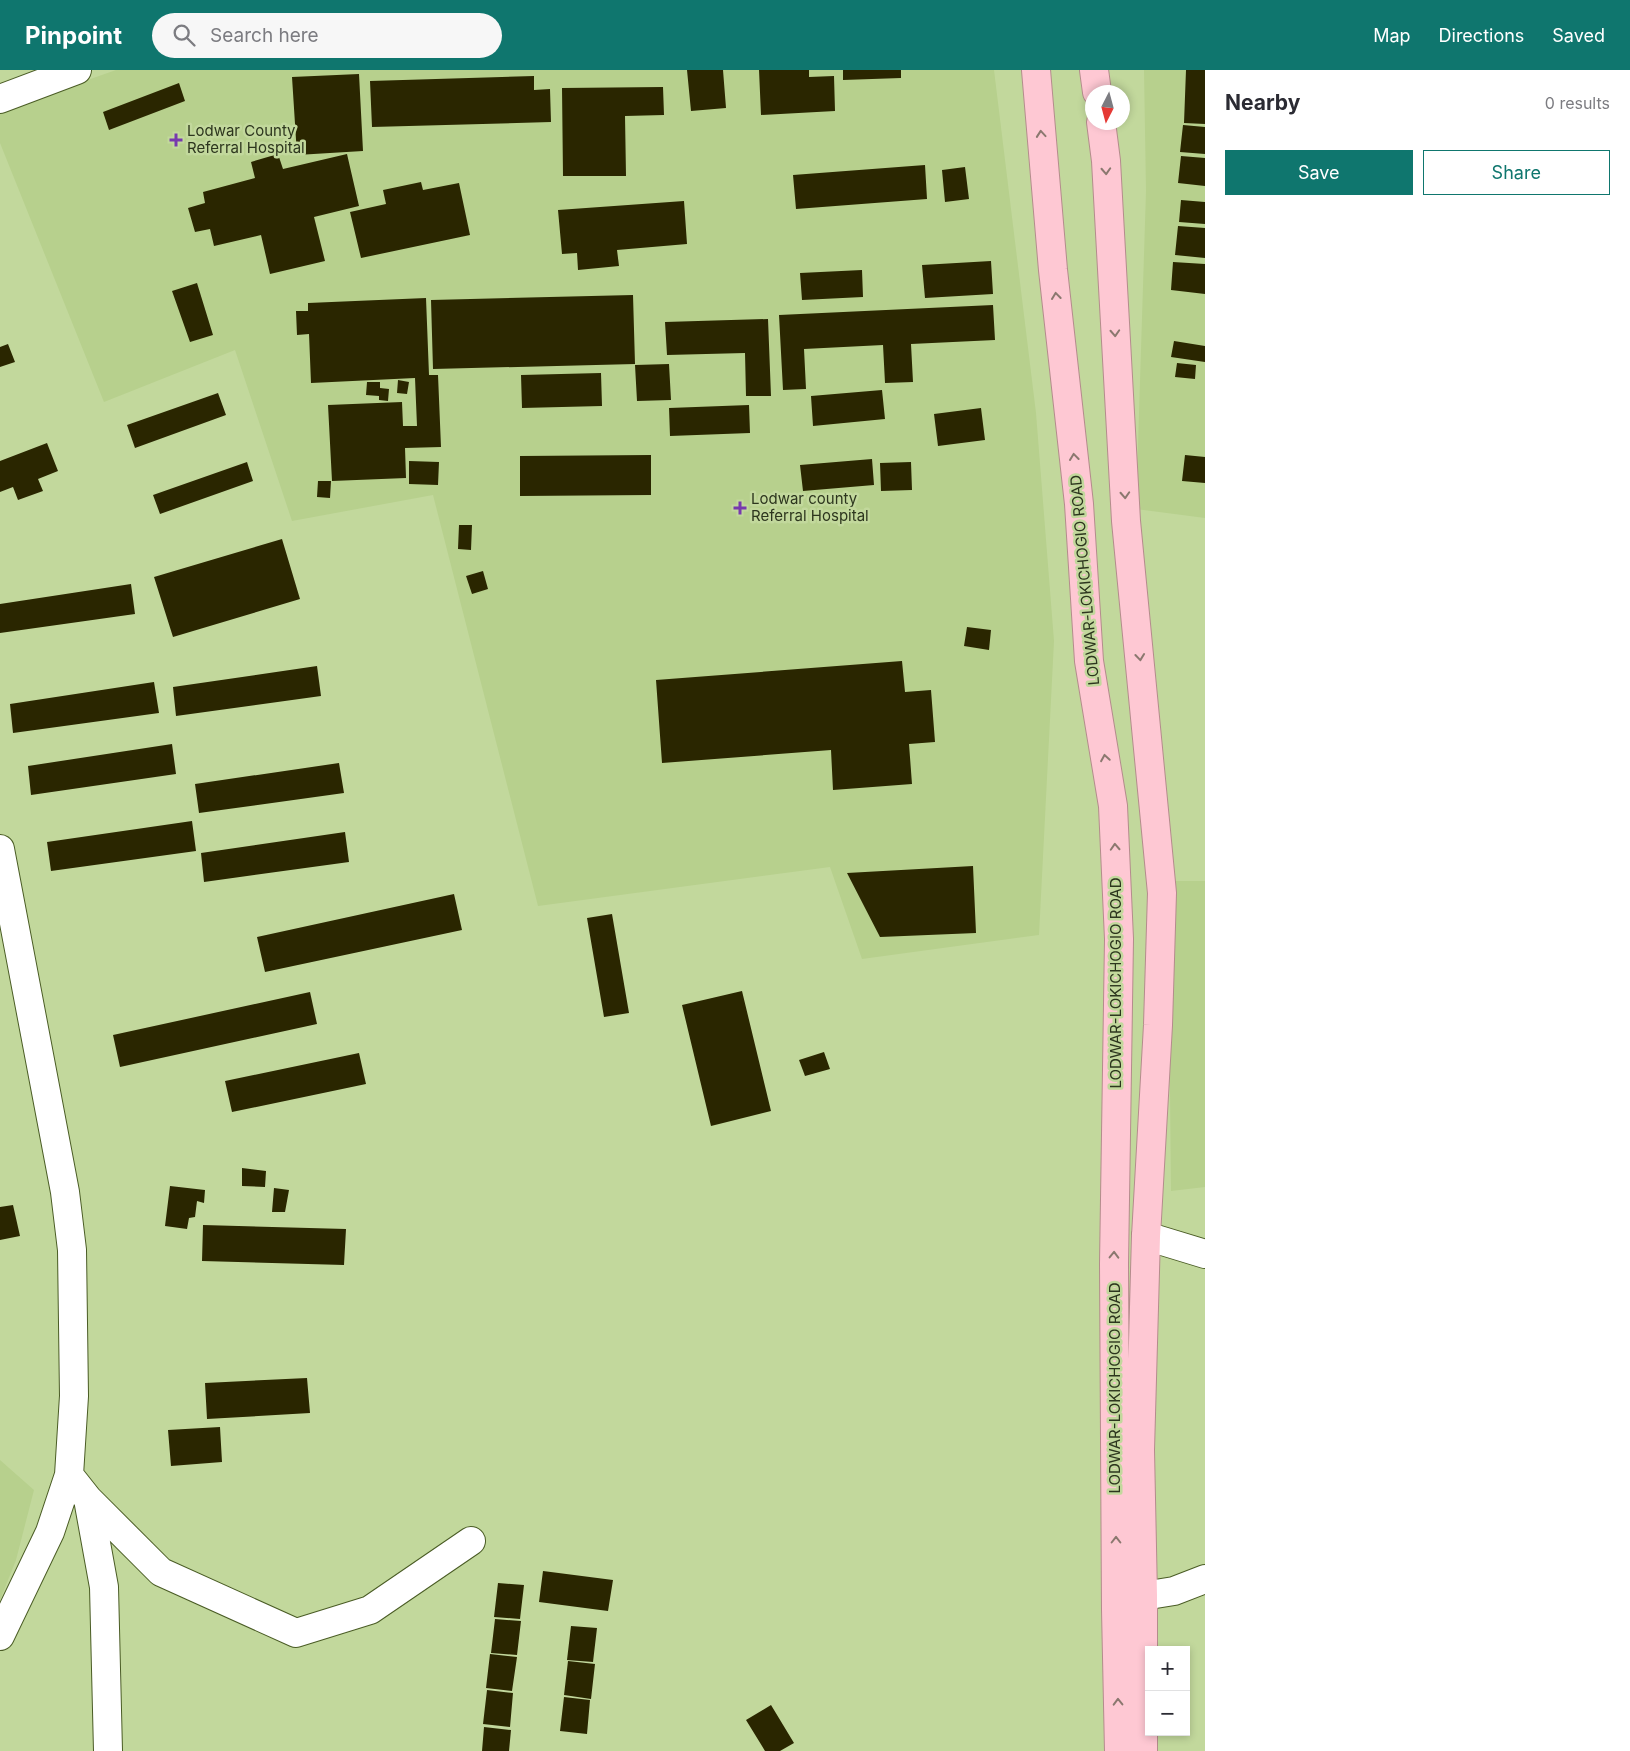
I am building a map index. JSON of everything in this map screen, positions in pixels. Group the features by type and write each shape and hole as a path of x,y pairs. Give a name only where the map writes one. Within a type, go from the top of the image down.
{"highway":[{"name":"LODWAR-LOKICHOGIO ROAD","path":"1036,70 1053,270 1080,504 1089,661 1113,806 1119,939 1114,1264 1116,1610 1119,1751"},
{"path":"1094,70 1096,85"},
{"name":"LODWAR-LOKICHOGIO ROAD","path":"1102,130 1106,161 1126,521 1162,893 1158,1025 1146,1236 1140,1450 1144,1596 1143,1751"}],"street":[{"path":"0,99 77,70"},
{"path":"0,849 66,1192 72,1250 74,1352 74,1396 69,1475 50,1532 0,1636"},
{"path":"1146,1236 1205,1254"},
{"path":"69,1475 88,1499 161,1572 296,1633 370,1610 470,1542"},
{"path":"88,1499 104,1587 108,1751"},
{"path":"1144,1596 1174,1590 1205,1579"}],"shaded area":[{"name":"Lodwar county Referral Hospital","path":"116,70 994,70 1036,413 1054,641 1039,935 862,959 830,867 538,906 433,495 292,521 235,350 104,402 0,143 0,111"},
{"path":"1144,70 1205,70 1205,518 1136,509 1146,191"},
{"path":"1168,881 1205,881 1205,1187 1171,1191"},
{"path":"0,1460 34,1490 16,1560 0,1600"}],"building":[{"path":"687,70 723,70 726,108 691,111"},
{"path":"759,70 809,70 809,77 834,76 835,111 761,115"},
{"path":"843,70 901,70 901,78 843,80"},
{"path":"1186,70 1205,70 1205,124 1184,123"},
{"path":"359,74 363,151 297,155 292,77"},
{"path":"534,76 534,90 550,89 551,122 372,127 370,81"},
{"path":"179,83 185,101 109,130 103,112"},
{"path":"663,87 664,115 625,116 626,176 563,176 562,88"},
{"path":"1183,125 1205,127 1205,154 1180,152"},
{"path":"278,154 283,169 347,154 359,206 314,217 325,261 270,274 261,235 214,246 210,229 195,232 188,208 205,203 203,192 255,178 251,162"},
{"path":"1181,156 1205,158 1205,186 1178,183"},
{"path":"925,165 927,199 796,209 793,175"},
{"path":"965,167 969,199 945,202 942,170"},
{"path":"421,182 423,190 459,183 470,235 361,258 350,212 386,204 383,190"},
{"path":"1181,200 1205,202 1205,224 1179,222"},
{"path":"684,201 687,244 617,250 619,266 578,270 577,253 562,254 558,210"},
{"path":"1178,226 1205,228 1205,258 1175,255"},
{"path":"991,261 993,294 925,298 922,265"},
{"path":"1173,262 1205,264 1205,294 1171,290"},
{"path":"862,270 863,297 802,300 800,273"},
{"path":"197,283 213,335 190,342 172,291"},
{"path":"633,295 635,364 433,369 431,300"},
{"path":"426,298 429,375 438,375 441,447 405,448 406,478 332,481 328,405 402,402 403,426 417,426 415,378 311,383 309,334 297,335 296,311 308,311 308,303"},
{"path":"993,305 995,340 911,344 913,382 885,383 883,345 804,349 806,389 783,390 779,315"},
{"path":"768,319 771,396 746,396 745,353 667,355 665,322"},
{"path":"1174,341 1205,346 1205,362 1171,357"},
{"path":"8,344 15,362 0,367 0,347"},
{"path":"1177,363 1196,365 1195,379 1175,377"},
{"path":"669,364 671,400 637,401 635,365"},
{"path":"601,373 602,406 522,408 521,375"},
{"path":"398,380 409,382 407,394 397,393"},
{"path":"367,382 380,382 380,388 389,389 388,401 379,400 379,396 366,395"},
{"path":"882,390 885,419 813,426 811,396"},
{"path":"218,393 226,415 135,448 127,425"},
{"path":"749,405 750,433 670,436 669,408"},
{"path":"981,408 985,440 938,446 934,414"},
{"path":"47,443 58,471 38,479 43,491 18,500 13,487 0,492 0,461"},
{"path":"651,455 651,495 520,496 520,456"},
{"path":"1185,455 1205,457 1205,483 1182,481"},
{"path":"872,459 874,485 803,491 800,465"},
{"path":"409,461 439,462 438,485 409,484"},
{"path":"247,462 253,481 160,514 153,495"},
{"path":"911,462 912,490 881,491 880,463"},
{"path":"318,481 331,481 330,498 317,497"},
{"path":"459,525 472,525 471,550 458,549"},
{"path":"282,539 300,599 173,637 154,577"},
{"path":"483,571 488,589 472,594 466,576"},
{"path":"131,584 135,614 0,633 0,604"},
{"path":"967,627 991,630 989,650 964,646"},
{"path":"902,661 905,692 931,690 935,742 909,744 912,784 833,790 831,750 662,763 656,680"},
{"path":"317,666 321,696 176,716 173,687"},
{"path":"154,682 159,713 13,733 10,704"},
{"path":"172,744 176,774 31,795 28,766"},
{"path":"339,763 344,793 199,813 195,784"},
{"path":"192,821 196,851 51,871 47,842"},
{"path":"345,832 349,862 204,882 201,853"},
{"path":"973,866 976,933 880,937 847,873"},
{"path":"454,894 462,930 265,972 257,937"},
{"path":"612,914 629,1013 604,1017 587,918"},
{"path":"742,991 771,1111 711,1126 682,1005"},
{"path":"310,992 317,1024 120,1067 113,1035"},
{"path":"824,1052 830,1069 805,1076 799,1060"},
{"path":"359,1053 366,1084 232,1112 225,1081"},
{"path":"242,1168 266,1171 265,1187 242,1186"},
{"path":"170,1186 205,1190 204,1203 197,1201 195,1217 189,1218 187,1229 165,1226"},
{"path":"274,1188 289,1190 285,1212 272,1212"},
{"path":"13,1205 20,1236 0,1240 0,1207"},
{"path":"203,1225 346,1229 344,1265 202,1261"},
{"path":"307,1378 310,1413 207,1419 205,1383"},
{"path":"220,1427 222,1462 171,1466 168,1430"},
{"path":"543,1571 613,1580 608,1611 539,1602"},
{"path":"498,1583 524,1585 520,1619 494,1617"},
{"path":"495,1619 521,1621 517,1655 491,1653"},
{"path":"571,1626 597,1628 593,1662 567,1660"},
{"path":"490,1654 517,1657 512,1691 486,1688"},
{"path":"568,1661 595,1664 591,1699 564,1695"},
{"path":"487,1690 513,1693 510,1727 483,1724"},
{"path":"564,1697 590,1700 587,1734 560,1731"},
{"path":"771,1705 794,1743 780,1751 765,1751 746,1720"},
{"path":"484,1727 511,1730 509,1751 482,1751"}],"place":[{"name":"Lodwar County Referral Hospital","path":"176,140"},
{"name":"Lodwar county Referral Hospital","path":"740,508"}]}
